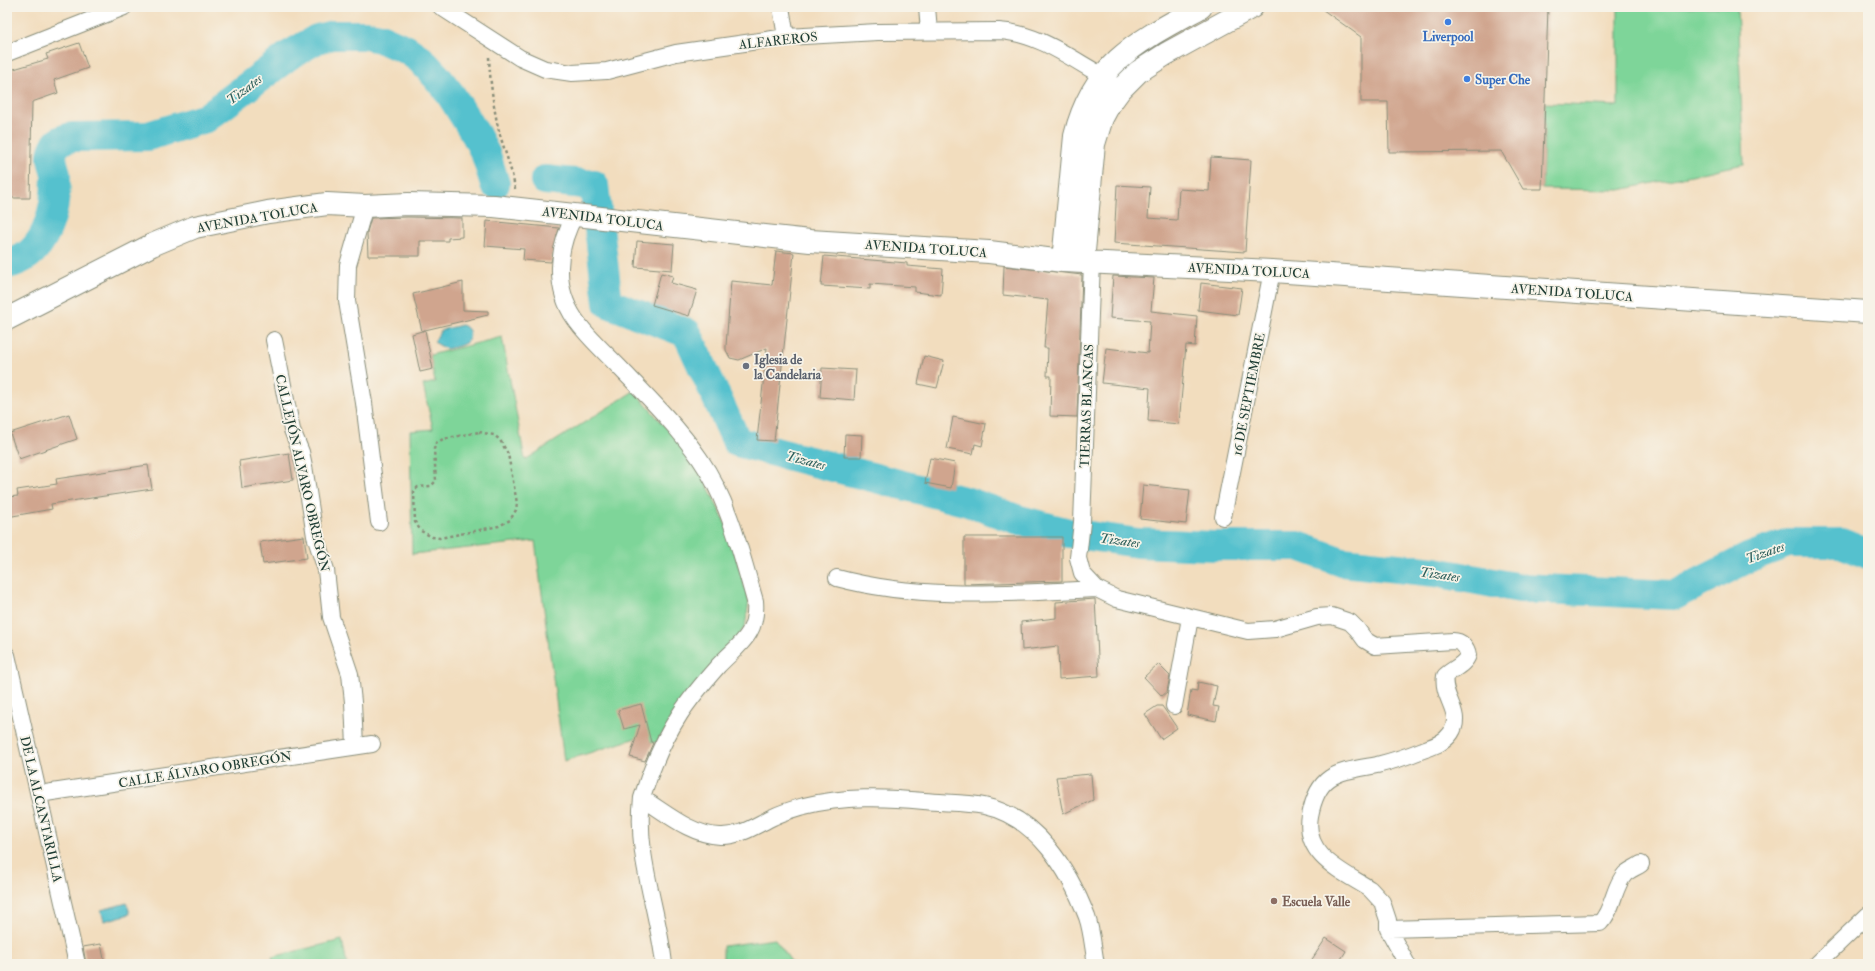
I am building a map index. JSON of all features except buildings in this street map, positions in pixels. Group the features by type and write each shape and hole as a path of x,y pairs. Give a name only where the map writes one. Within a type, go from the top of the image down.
{"main road":[{"path":"1079,262 1094,144 1102,118 1120,90 1138,72 1152,63 1252,7"},
{"path":"1079,262 1075,136 1085,104 1103,76 1128,50 1190,10"},
{"name":"AVENIDA TOLUCA","path":"7,319 152,245 195,227 268,212 328,204 365,206 408,204 494,206 810,241 989,252 1079,262 1272,271 1868,312"}],"street":[{"path":"7,53 124,7"},
{"name":"ALFAREROS","path":"441,7 520,58 538,66 558,72 586,74 628,66 676,53 786,37 929,31 999,31 1025,35 1038,40 1103,76 1120,90"},
{"path":"781,7 786,37"},
{"path":"927,7 929,31"},
{"path":"365,206 348,265 347,301 364,403 379,522"},
{"path":"590,217 564,240 560,260 560,280 568,306 583,329 668,418 701,460 719,494 732,526 756,611 750,632 745,641 704,681 679,716 661,748 642,798 641,847 664,964"},
{"name":"TIERRAS BLANCAS","path":"1079,262 1082,522 1079,566 1086,579 1097,589"},
{"name":"16 DE SEPTIEMBRE","path":"1223,517 1272,271"},
{"name":"CALLEJÓN ALVARO OBREGÓN","path":"274,340 292,430 301,452 304,466 315,536 326,570 331,617 350,674 354,702 355,746"},
{"path":"837,578 862,585 917,592 1007,593 1097,589 1117,599 1248,631 1275,629 1317,617 1332,616 1350,622 1365,640 1375,646 1453,641 1460,642 1466,648 1468,655 1464,662 1453,668 1445,676 1445,690 1454,709 1456,721 1454,728 1445,739 1440,743 1404,758 1337,774 1321,786 1313,802 1309,822 1310,835 1315,849 1324,860 1377,895 1386,910 1388,929 1406,964"},
{"path":"1174,706 1190,618"},
{"name":"DE LA ALCANTARILLA","path":"7,655 77,964"},
{"name":"CALLE ÁLVARO OBREGÓN","path":"39,794 372,744"},
{"path":"642,798 690,828 699,832 721,836 742,833 774,816 804,806 841,799 882,798 984,806 1006,813 1036,833 1067,874 1087,918 1096,964"},
{"path":"1388,929 1600,923 1608,916 1616,891 1625,874 1642,864"},
{"path":"1817,964 1868,915"}],"path":[{"path":"494,42 489,53 490,79 498,127 513,175"},
{"path":"487,432 500,440 505,446 517,503 516,510 510,520 499,526 440,538 425,534 415,522 414,491 418,487 431,486 436,482 434,449 436,443 443,439 471,433 487,432"}],"green space":[{"path":"1618,7 1737,7 1744,164 1620,190 1542,189 1545,103 1618,106"},
{"path":"502,337 525,460 634,391 697,463 727,527 749,601 745,627 656,743 636,738 564,761 535,541 412,554 410,431 433,429 423,385 435,382 430,355"},
{"path":"775,939 793,964 723,964 723,946"},
{"path":"342,940 347,964 274,964 272,957"}],"water":[{"path":"462,325 469,331 470,336 466,342 446,349 434,342 441,330"},
{"path":"127,903 130,914 104,921 101,910"}],"waterway":[{"name":"Tizates","path":"7,264 21,259 32,252 40,242 46,230 51,216 56,189 56,175 52,154 54,148 59,142 64,139 74,137 148,136 206,118 288,56 317,39 333,35 365,35 380,38 407,50 420,59 451,95 476,135 486,155 495,184"},
{"name":"Tizates","path":"545,180 594,185 608,303 687,333 737,442 968,502 1016,519 1069,533 1138,543 1214,546 1298,546 1342,562 1435,572 1520,588 1675,595 1750,557 1788,543 1841,543 1868,554"}],"place":[{"name":"Liverpool","path":"1448,22"},
{"name":"Super Che","path":"1467,79"},
{"name":"Iglesia de la Candelaria","path":"746,366"},
{"name":"Escuela Valle","path":"1274,901"}]}
